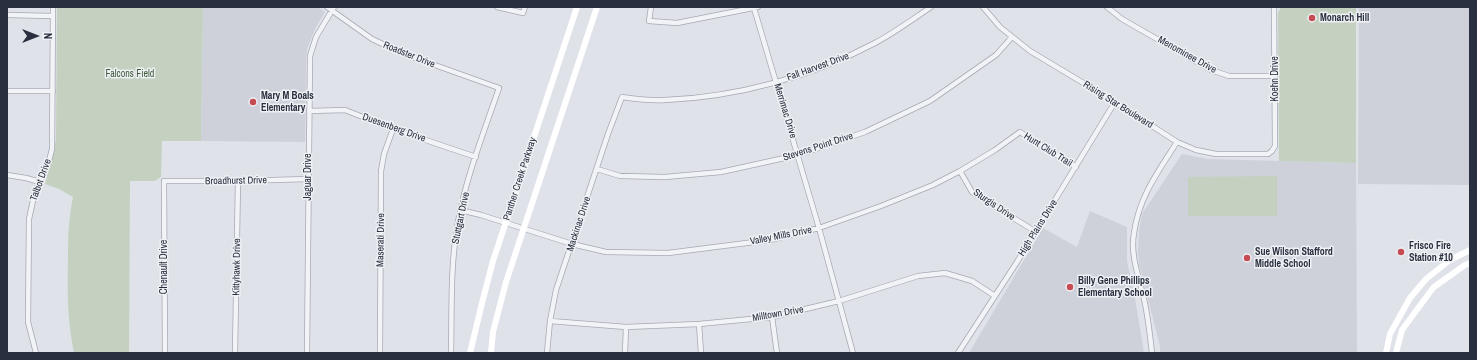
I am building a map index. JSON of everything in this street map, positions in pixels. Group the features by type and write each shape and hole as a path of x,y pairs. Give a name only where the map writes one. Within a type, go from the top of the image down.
{"main road":[{"name":"Panther Creek Parkway","path":"470,353 482,299 577,7"},
{"name":"Panther Creek Parkway","path":"491,353 499,307 523,228 597,7"},
{"path":"1386,353 1390,334 1410,298 1426,279 1450,260 1470,250"},
{"path":"1396,353 1402,330 1434,287 1470,263"}],"street":[{"name":"Talbot Drive","path":"36,353 28,322 29,219 34,196 50,161 52,149 53,7"},
{"name":"Roadster Drive","path":"326,7 333,9 372,39 404,54 499,88"},
{"path":"497,7 523,13 525,7"},
{"path":"651,7 648,21 677,23 756,8"},
{"name":"Fall Harvest Drive","path":"622,98 663,100 703,97 745,90 776,82 831,64 876,43 931,7"},
{"name":"Rising Star Boulevard","path":"983,7 1000,27 1030,51 1115,102 1177,142 1196,150 1216,154 1268,154 1272,151"},
{"name":"Menominee Drive","path":"1107,7 1122,19 1211,70 1229,76 1275,76"},
{"name":"Koehn Drive","path":"1272,151 1275,146 1274,7"},
{"name":"Merrimac Drive","path":"756,8 853,353"},
{"name":"Jaguar Drive","path":"307,353 310,56 316,37 333,9"},
{"path":"7,15 53,16"},
{"name":"Stevens Point Drive","path":"597,169 620,176 665,177 721,172 798,155 865,132 930,100 996,55 1012,37"},
{"name":"Stuttgart Drive","path":"451,353 452,273 455,239 460,210 499,88"},
{"path":"7,91 53,91"},
{"name":"Mackinac Drive","path":"547,353 550,321 556,290 622,98"},
{"name":"High Plains Drive","path":"958,353 1036,232 1115,102"},
{"name":"Duesenberg Drive","path":"309,111 345,110 393,129 476,157"},
{"name":"Maserati Drive","path":"380,353 381,171 384,154 393,129"},
{"name":"Valley Mills Drive","path":"460,210 572,244 606,252 668,253 770,240 819,228 933,185 995,150 1020,132"},
{"name":"Hunt Club Trail","path":"1020,132 1076,167"},
{"path":"1152,353 1144,300 1136,271 1133,234 1149,186 1177,142"},
{"name":"Sturgis Drive","path":"960,171 972,192 1036,232"},
{"path":"7,175 40,182"},
{"name":"Broadhurst Drive","path":"164,181 308,179"},
{"name":"Chenault Drive","path":"164,181 165,353"},
{"name":"Kittyhawk Drive","path":"235,353 238,181"},
{"name":"Milltown Drive","path":"550,321 626,327 699,324 772,317 839,302 918,276 945,273 972,281 995,296"},
{"path":"772,317 777,353"},
{"path":"699,324 701,353"},
{"path":"625,353 626,327"}],"shaded area":[{"name":"Mary M Boals Elementary","path":"203,7 318,7 325,12 315,29 307,49 305,142 201,141"},
{"path":"1359,7 1470,7 1470,185 1358,184"},
{"name":"Sue Wilson Stafford Middle School","path":"1182,154 1208,159 1356,163 1357,353 1160,353 1160,346 1139,264 1139,231 1142,214"},
{"name":"Billy Gene Phillips Elementary School","path":"1090,211 1127,227 1127,261 1144,353 969,353 1043,228 1077,247"}],"green space":[{"name":"Falcons Field","path":"57,7 203,7 201,141 162,141 161,177 155,181 130,181 129,353 74,353 68,309 69,230 73,197 59,189 45,184 56,140"},
{"path":"1281,7 1356,7 1356,163 1279,161 1278,13"},
{"path":"1277,176 1277,216 1188,216 1188,177"}],"place":[{"name":"Monarch Hill","path":"1312,18"},
{"name":"Mary M Boals Elementary","path":"253,102"},
{"name":"Frisco Fire Station #10","path":"1401,252"},
{"name":"Sue Wilson Stafford Middle School","path":"1247,258"},
{"name":"Billy Gene Phillips Elementary School","path":"1070,287"}]}
